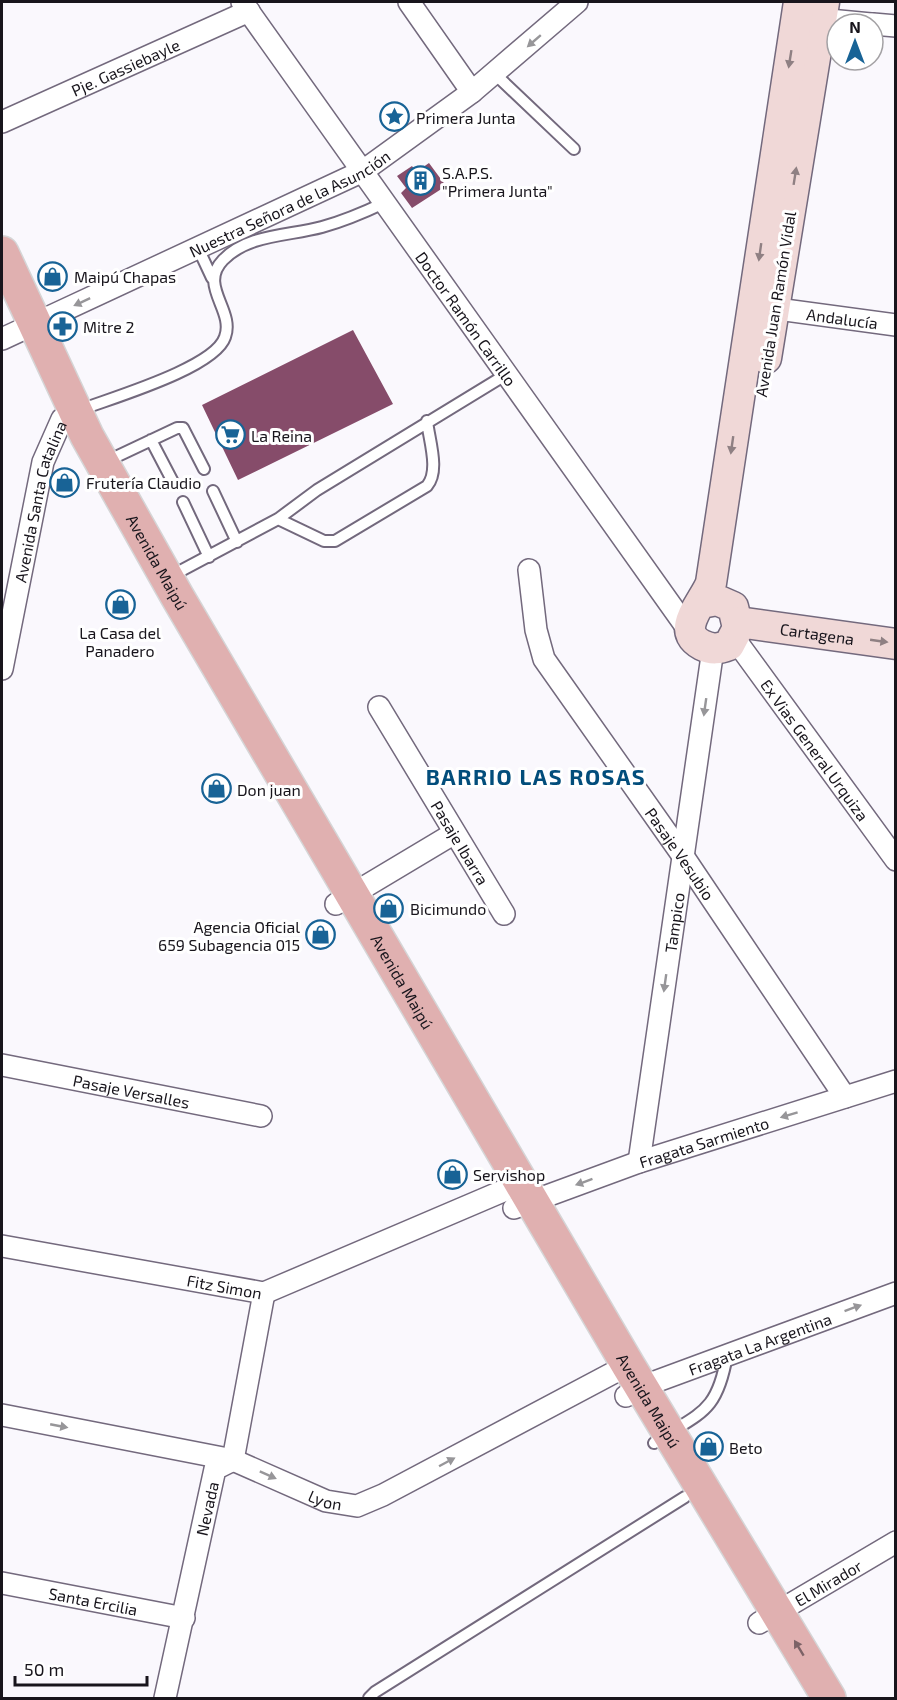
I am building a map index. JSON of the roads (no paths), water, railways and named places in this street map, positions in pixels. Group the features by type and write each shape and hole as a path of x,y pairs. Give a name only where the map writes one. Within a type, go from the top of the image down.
{"main road":[{"name":"Avenida Juan Ramón Vidal","path":"763,307 731,586 722,630 691,616 701,603 711,583 763,307 810,10"},
{"name":"Avenida Maipú","path":"2,253 18,331"},
{"name":"Avenida Maipú","path":"2,293 18,331 102,464 344,899 516,1200 627,1380 768,1617 804,1698"},
{"name":"Avenida Maipú","path":"69,415 154,589 344,899"},
{"name":"Cartagena","path":"722,630 896,644"},
{"name":"Avenida Maipú","path":"661,1438 685,1497 768,1617 829,1698"}],"street":[{"path":"409,2 472,92"},
{"name":"Nuestra Señora de la Asunción","path":"18,331 363,171 495,74 577,2"},
{"name":"Pje. Gassiebayle","path":"2,122 246,6"},
{"name":"Doctor Ramón Carrillo","path":"246,6 507,374 722,630"},
{"path":"810,10 825,13"},
{"name":"Andalucía","path":"763,307 896,326"},
{"name":"Avenida Santa Catalina","path":"2,669 36,488 43,462 69,415"},
{"name":"Pasaje Vesubio","path":"528,570 536,630 544,659 683,856 845,1097"},
{"name":"Tampico","path":"639,1162 683,856 722,630"},
{"name":"Ex Vias General Urquiza","path":"722,630 896,860"},
{"name":"Pasaje Ibarra","path":"379,707 453,834 504,915"},
{"path":"344,899 453,834"},
{"name":"Pasaje Versalles","path":"2,1065 261,1116"},
{"name":"Fragata Sarmiento","path":"516,1200 896,1082"},
{"name":"Fitz Simon","path":"2,1246 264,1293 516,1200"},
{"path":"233,1460 264,1293"},
{"name":"Fragata La Argentina","path":"627,1380 727,1355 896,1293"},
{"name":"Lyon","path":"2,1415 233,1460 326,1501 357,1506 383,1496 627,1380"},
{"name":"Nevada","path":"165,1698 184,1618 214,1469 233,1460"},
{"name":"El Mirador","path":"768,1617 896,1542"},
{"name":"Santa Ercilia","path":"2,1583 184,1618"}],"lane":[{"path":"495,74 574,149"},
{"path":"213,278 223,259 245,246 276,235 330,225 386,202"},
{"path":"69,415 180,373 219,348 227,332 226,322 213,278 198,248"},
{"path":"166,578 278,519 317,490 507,374"},
{"path":"278,519 324,541 334,541 427,486 432,480 433,472 427,422"},
{"path":"102,464 177,428 183,428 204,469"},
{"path":"151,440 174,484"},
{"path":"213,491 237,542"},
{"path":"183,502 209,557"},
{"path":"661,1438 709,1407 722,1385 727,1355"},
{"path":"369,1698 375,1692 685,1497"}],"place":[{"name":"Primera Junta","path":"395,117"},
{"name":"S.A.P.S. \"Primera Junta\"","path":"421,181"},
{"name":"Maipú Chapas","path":"53,276"},
{"name":"Mitre 2","path":"62,326"},
{"name":"La Reina","path":"230,435"},
{"name":"Frutería Claudio","path":"65,482"},
{"name":"La Casa del Panadero","path":"120,604"},
{"name":"Don juan","path":"216,789"},
{"name":"Bicimundo","path":"389,908"},
{"name":"Agencia Oficial 659 Subagencia 015","path":"321,935"},
{"name":"Servishop","path":"452,1174"},
{"name":"Beto","path":"708,1447"}],"district":[{"name":"BARRIO LAS ROSAS","path":"536,776"}]}
